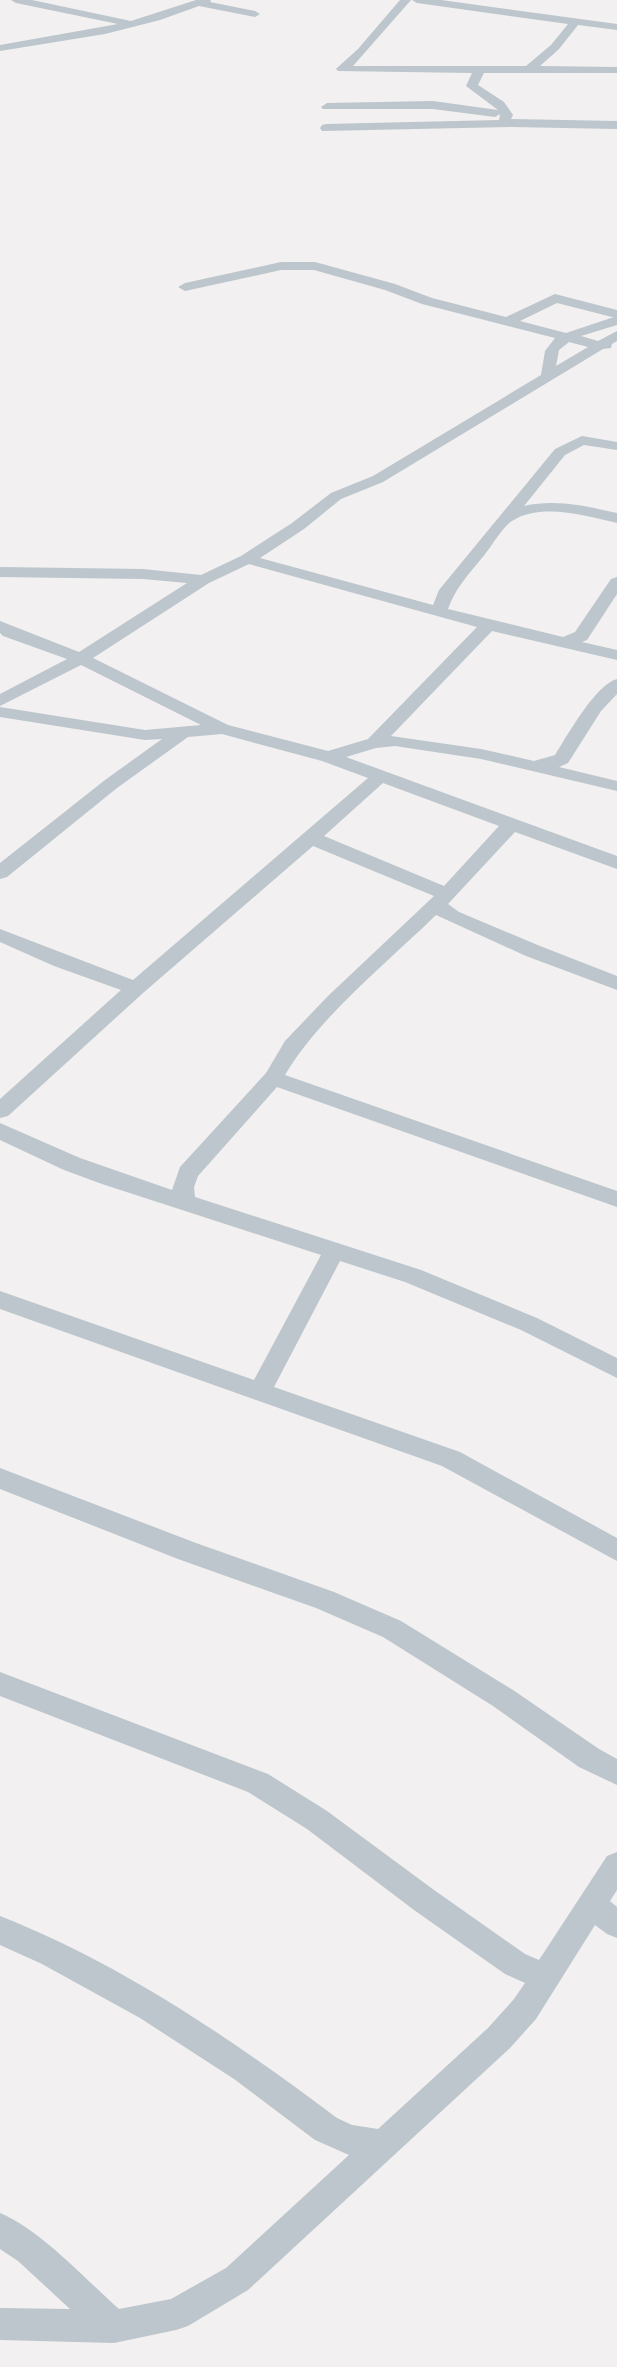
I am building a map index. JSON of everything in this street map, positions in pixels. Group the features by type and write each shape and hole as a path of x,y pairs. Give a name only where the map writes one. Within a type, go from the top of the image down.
{"street":[{"path":"16,0 131,23"},
{"path":"406,0 362,51 342,70 617,70"},
{"path":"417,0 617,27"},
{"path":"0,48 79,36 131,23 202,2 255,14"},
{"path":"476,5 597,13"},
{"path":"529,70 555,47 576,22"},
{"path":"480,70 473,80 472,86 490,96 505,119"},
{"path":"327,107 433,105 505,119"},
{"path":"617,115 617,121"},
{"path":"326,128 505,119 617,125"},
{"path":"184,287 276,267 305,264 371,281 427,301 567,339 598,346 617,344"},
{"path":"507,322 555,298 617,314"},
{"path":"548,376 553,348 567,339 593,327 617,321"},
{"path":"0,701 81,658 203,580 246,559 298,526 336,496 378,479 617,335"},
{"path":"439,611 445,593 560,452 582,440 617,446"},
{"path":"508,517 535,507 557,506 617,518"},
{"path":"246,559 488,625 565,643 584,642 617,655"},
{"path":"0,572 143,574 203,580"},
{"path":"584,642 617,582"},
{"path":"374,743 488,625"},
{"path":"0,626 9,632 61,649 81,658 222,729 328,757 617,862"},
{"path":"535,766 553,763 562,758 594,708 617,684"},
{"path":"0,712 145,735 222,729"},
{"path":"0,873 111,784 182,733"},
{"path":"328,757 374,743 395,741 433,745 535,766 617,786"},
{"path":"0,1111 136,988 362,794 380,776"},
{"path":"185,1203 183,1187 188,1173 273,1078 292,1046 443,898 512,824"},
{"path":"311,838 443,898"},
{"path":"443,898 444,912 452,916 533,951 617,983"},
{"path":"0,936 61,962 136,988"},
{"path":"273,1078 617,1200"},
{"path":"0,1131 72,1164 185,1203 412,1276 529,1324 617,1369"},
{"path":"259,1392 335,1250"},
{"path":"0,1300 451,1459 617,1550"},
{"path":"0,1478 187,1551 325,1600 392,1629 503,1698 589,1758 617,1773"},
{"path":"0,1684 258,1783 317,1820 424,1900 515,1964 545,1977"},
{"path":"0,2324 114,2327 176,2314 237,2279 499,2038 525,2009 617,1865"},
{"path":"592,1905 617,1924"},
{"path":"0,1930 52,1954 152,2008 244,2068 326,2129 350,2140 383,2145"},
{"path":"0,2229 29,2250 114,2327"}]}
